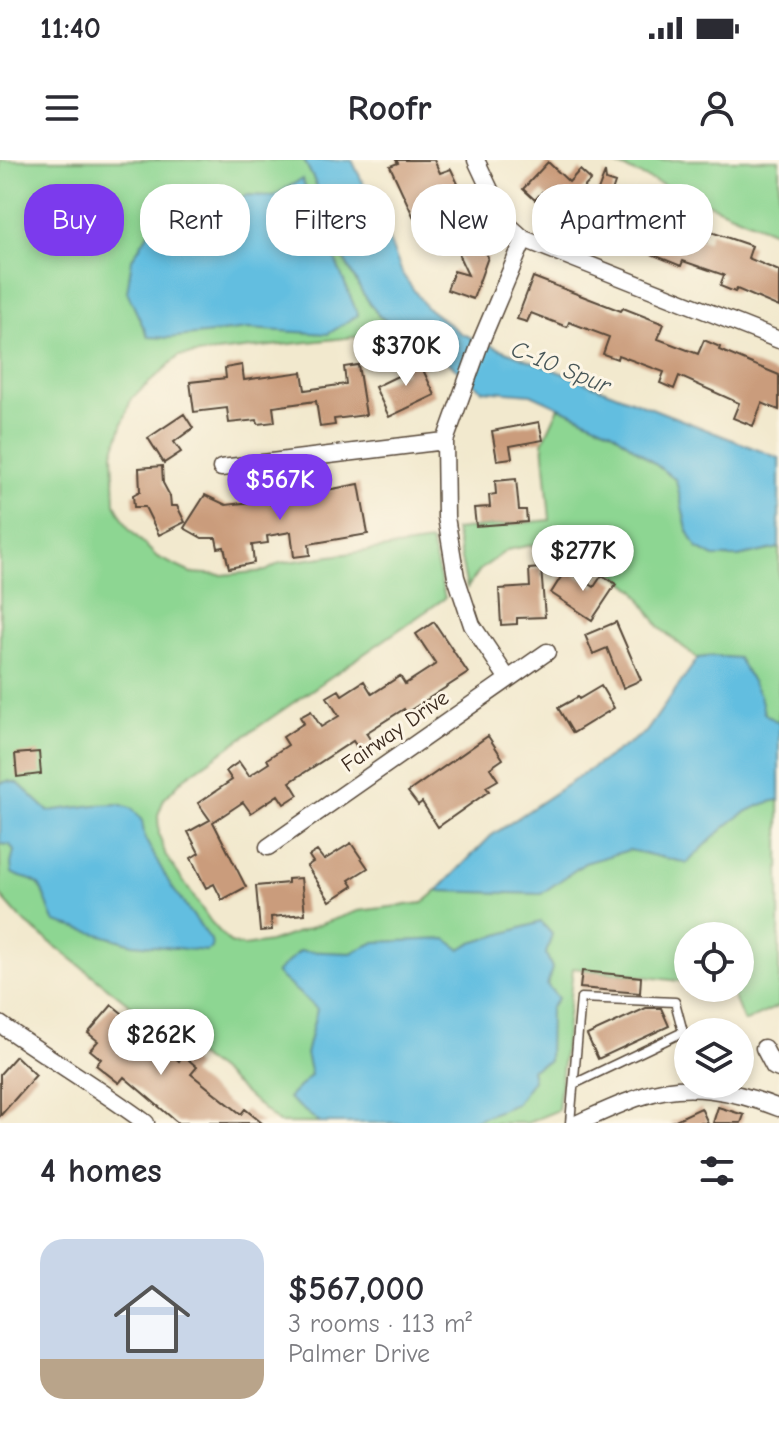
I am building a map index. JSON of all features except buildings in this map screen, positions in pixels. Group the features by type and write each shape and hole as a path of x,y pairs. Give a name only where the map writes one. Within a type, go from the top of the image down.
{"street":[{"path":"476,160 505,222 524,239 779,340"},
{"path":"508,679 472,625 456,577 446,517 445,441 481,341 524,239"},
{"path":"221,468 445,441"},
{"name":"Fairway Drive","path":"268,847 547,652"},
{"path":"0,1024 146,1123"},
{"path":"764,1048 774,1067 779,1069"},
{"path":"578,1123 643,1096 677,1088 709,1088 754,1098 779,1108"}],"lane":[{"path":"570,1123 581,998 675,1002 683,1032 574,1084"}],"green space":[{"path":"0,160 304,160 316,184 266,184 266,256 342,256 379,316 401,332 179,356 131,399 113,453 115,504 129,529 157,557 191,573 222,575 266,571 280,563 431,542 445,598 184,778 164,799 158,815 159,835 166,856 211,922 230,943 244,946 270,942 358,911 423,903 491,836 646,732 698,659 660,628 635,590 598,561 567,546 537,544 507,550 480,570 467,588 455,530 550,520 543,442 559,407 612,431 676,480 738,557 779,548 779,1006 753,1018 742,1018 736,1002 754,1002 754,922 674,922 674,980 573,968 558,1110 527,1123 279,1123 217,1069 181,1045 22,920 0,895"},
{"path":"605,160 779,160 779,234 713,206 713,184 661,184"}],"water":[{"path":"304,160 352,160 363,184 316,184"},
{"path":"250,195 266,196 266,256 334,256 358,315 328,334 248,329 168,338 148,337 127,292 132,259 140,246 140,256 250,256"},
{"path":"395,255 403,275 426,307 462,334 779,458 779,548 738,557 714,557 697,548 687,529 676,480 612,431 531,394 482,390 432,349 379,316 342,256"},
{"path":"698,658 738,658 760,695 764,713 779,723 779,800 765,803 740,816 687,863 629,850 585,863 541,894 437,891 491,836 646,732"},
{"path":"0,783 18,783 48,811 119,804 133,809 142,821 145,839 171,886 211,940 212,948 206,951 133,944 55,922 40,887 12,873 14,851 10,845 0,844"},
{"path":"541,922 552,934 546,954 552,968 547,985 558,998 550,1009 549,1061 531,1069 533,1080 516,1104 468,1123 320,1123 288,1098 311,1075 306,1054 317,1009 276,973 300,951 351,953 375,942 446,939 460,949"}],"water label":[{"name":"C-10 Spur","path":"561,367"}]}
